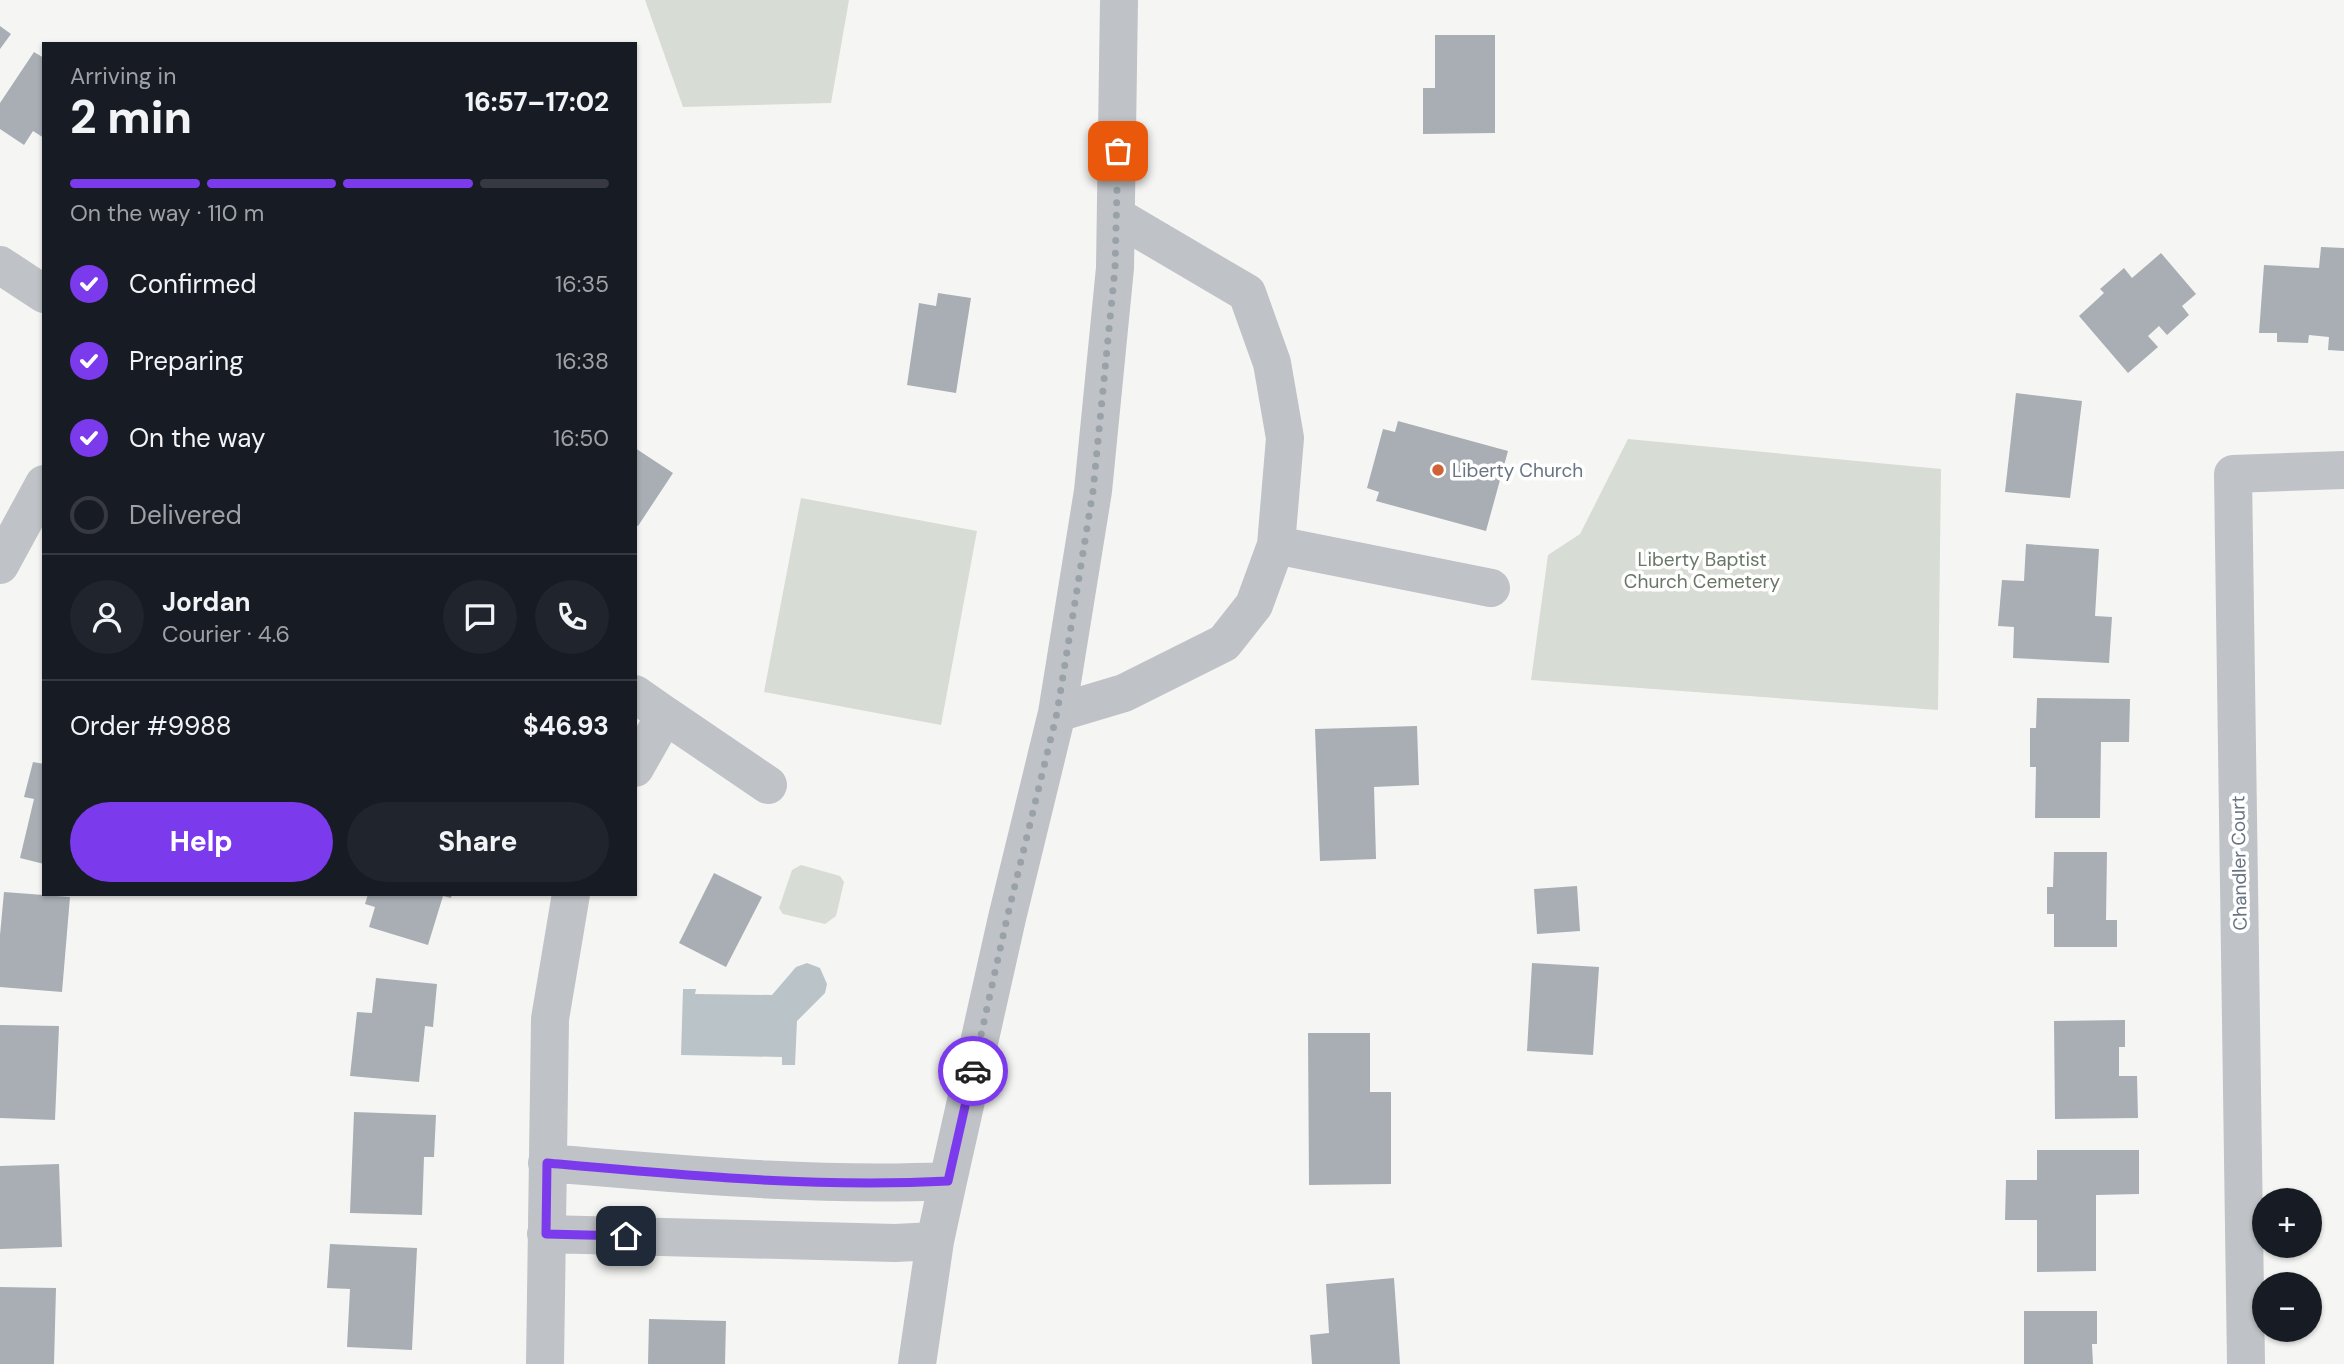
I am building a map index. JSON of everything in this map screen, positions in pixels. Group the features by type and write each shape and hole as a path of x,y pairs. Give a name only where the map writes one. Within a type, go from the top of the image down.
{"street":[{"path":"917,1364 935,1241 1007,918 1057,713 1093,491 1115,268 1119,0"},
{"path":"1057,713 1124,693 1224,643 1254,605 1276,545 1285,438 1272,363 1247,293 1116,216"},
{"path":"0,265 42,293"},
{"name":"Chandler Court","path":"2246,1364 2233,474 2344,470"},
{"path":"0,565 42,488"},
{"path":"1276,545 1491,587"},
{"path":"637,760 650,705 768,785"},
{"path":"545,1364 550,1019 571,896"},
{"path":"547,1163 756,1181 948,1181"},
{"path":"546,1234 895,1243 935,1241"}],"green space":[{"path":"645,0 849,0 831,103 683,107"},
{"name":"Liberty Baptist Church Cemetery","path":"1628,439 1941,469 1938,710 1531,680 1548,555 1580,534"},
{"path":"801,498 977,531 941,725 764,692"},
{"path":"801,865 840,876 844,882 836,916 825,924 783,914 779,908 792,870"}],"shaded area":[{"path":"807,963 820,968 827,984 825,993 797,1021 795,1065 782,1065 782,1057 681,1055 683,989 696,989 695,994 772,995 796,967"}],"building":[{"path":"0,26 11,34 0,49"},
{"path":"1435,35 1495,35 1495,133 1423,134 1423,88 1435,88"},
{"path":"34,52 42,57 42,137 33,131 24,145 0,129 0,103"},
{"path":"2321,247 2344,248 2344,351 2328,350 2329,337 2309,335 2308,343 2277,342 2277,333 2259,333 2264,265 2319,268"},
{"path":"2161,253 2196,294 2182,306 2189,315 2167,335 2159,326 2148,336 2158,347 2128,373 2079,316 2104,293 2100,289 2124,268 2132,278"},
{"path":"938,293 971,298 956,393 907,385 919,303 936,306"},
{"path":"2016,393 2082,401 2070,498 2005,492"},
{"name":"Liberty Church","path":"1398,421 1508,451 1486,531 1376,501 1379,492 1367,488 1383,429 1395,432"},
{"path":"637,449 673,473 637,525"},
{"path":"2026,544 2099,549 2095,616 2112,617 2109,663 2013,658 2014,627 1998,626 2002,580 2024,581"},
{"path":"2037,698 2130,699 2129,742 2101,742 2100,818 2035,818 2036,767 2030,767 2030,728 2036,728"},
{"path":"1417,726 1419,785 1374,787 1376,859 1320,861 1315,729"},
{"path":"33,762 42,764 42,864 20,858 34,799 24,797"},
{"path":"2054,852 2107,852 2106,920 2117,920 2117,947 2054,947 2054,914 2047,914 2047,887 2053,887"},
{"path":"714,873 762,897 726,967 679,943"},
{"path":"1577,886 1580,931 1537,934 1534,889"},
{"path":"4,892 70,897 62,992 0,987 0,935"},
{"path":"367,896 443,896 428,945 369,927 375,907 365,904"},
{"path":"1532,963 1599,967 1593,1055 1527,1051"},
{"path":"376,978 437,984 433,1027 425,1026 419,1082 350,1076 357,1012 372,1013"},
{"path":"2125,1020 2125,1047 2119,1047 2119,1076 2137,1076 2138,1118 2055,1119 2054,1021"},
{"path":"0,1025 59,1026 55,1120 0,1118"},
{"path":"1308,1033 1370,1033 1370,1092 1391,1092 1391,1184 1309,1185"},
{"path":"354,1112 436,1115 434,1157 424,1157 422,1215 350,1213"},
{"path":"2037,1150 2139,1150 2139,1194 2096,1195 2096,1271 2037,1272 2037,1220 2005,1220 2006,1180 2037,1180"},
{"path":"59,1164 62,1247 0,1249 0,1166"},
{"path":"330,1244 417,1248 412,1350 347,1347 350,1289 327,1288"},
{"path":"1394,1278 1400,1364 1312,1364 1310,1335 1329,1333 1326,1284"},
{"path":"0,1287 56,1288 54,1364 0,1364"},
{"path":"2024,1311 2097,1311 2097,1344 2092,1344 2093,1364 2024,1364"},
{"path":"649,1319 726,1321 725,1364 648,1364"}],"way so far":[{"path":"973,1071 1057,713 1093,491 1115,268 1118,151"}],"place":[{"name":"Liberty Church","path":"1438,470"}],"route":[{"path":"626,1236 546,1234 547,1163 756,1181 948,1181 973,1071"}]}
